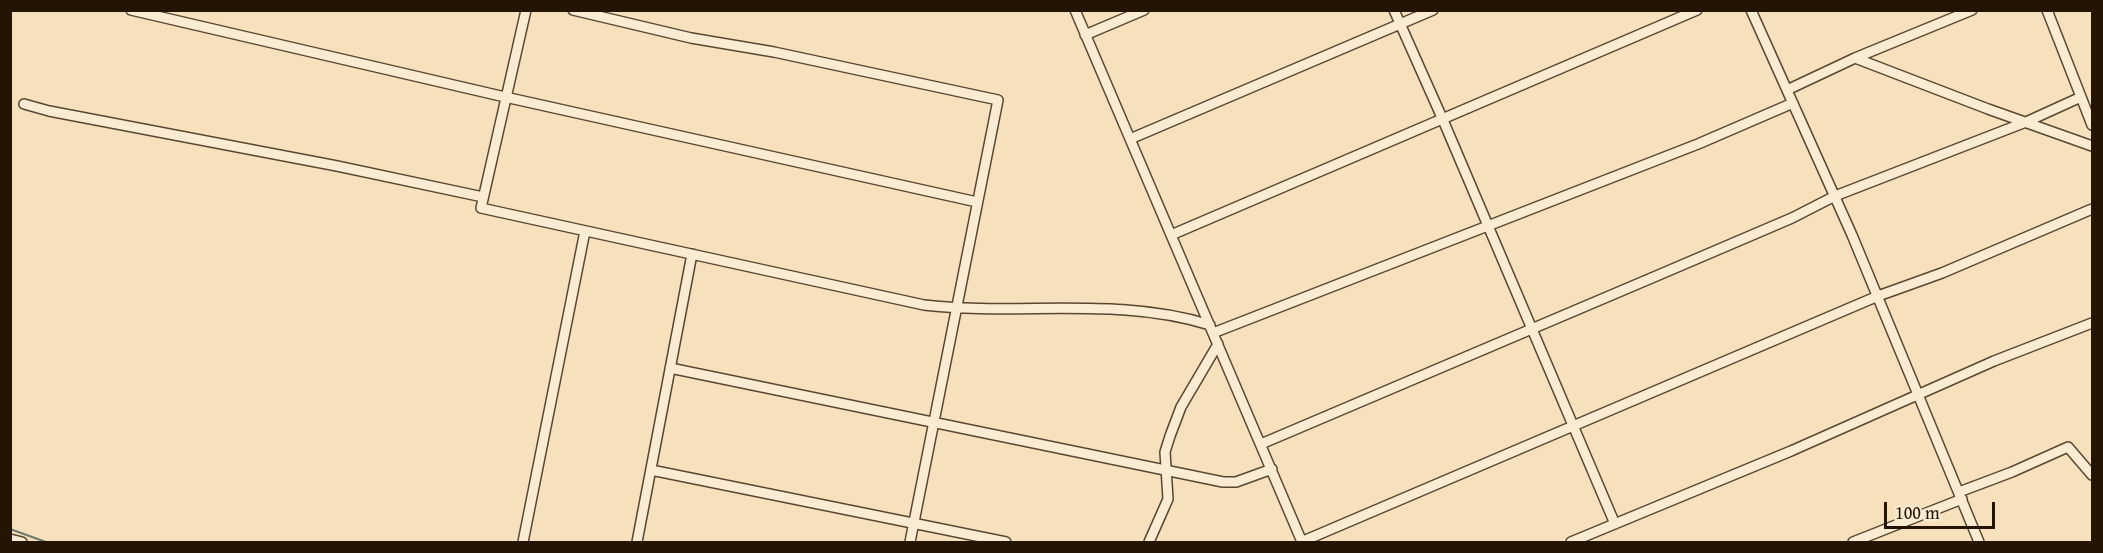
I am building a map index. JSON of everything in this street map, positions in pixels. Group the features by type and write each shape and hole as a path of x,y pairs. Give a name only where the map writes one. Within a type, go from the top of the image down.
{"street":[{"path":"131,10 506,98 977,202"},
{"path":"526,10 481,208 924,305 956,309 1096,307 1184,316 1212,329 1698,144 1792,103"},
{"path":"573,10 691,38 774,52 998,100 910,543"},
{"path":"1075,10 1272,469 1301,542 1878,296 1942,273 2092,209"},
{"path":"1085,35 1144,10"},
{"path":"1394,10 1615,524"},
{"path":"1130,139 1433,10"},
{"path":"1171,235 1698,10"},
{"path":"1751,10 1878,296 1980,543"},
{"path":"1787,90 1855,58 1972,10"},
{"path":"2047,10 2092,126"},
{"path":"1855,58 2092,146"},
{"path":"1261,444 1759,232 1835,196 2026,122 2080,97"},
{"path":"24,104 49,111 483,196"},
{"path":"523,543 585,231"},
{"path":"637,543 692,254"},
{"path":"1571,543 1920,395 1994,361 2092,323"},
{"path":"1149,543 1168,499 1165,452 1181,407 1218,344"},
{"path":"670,368 1230,482 1250,478 1272,469"},
{"path":"1853,543 2068,447 2092,475"},
{"path":"651,470 1006,543"},
{"path":"10,539 22,543"}],"waterway":[{"path":"10,529 46,542"}]}
